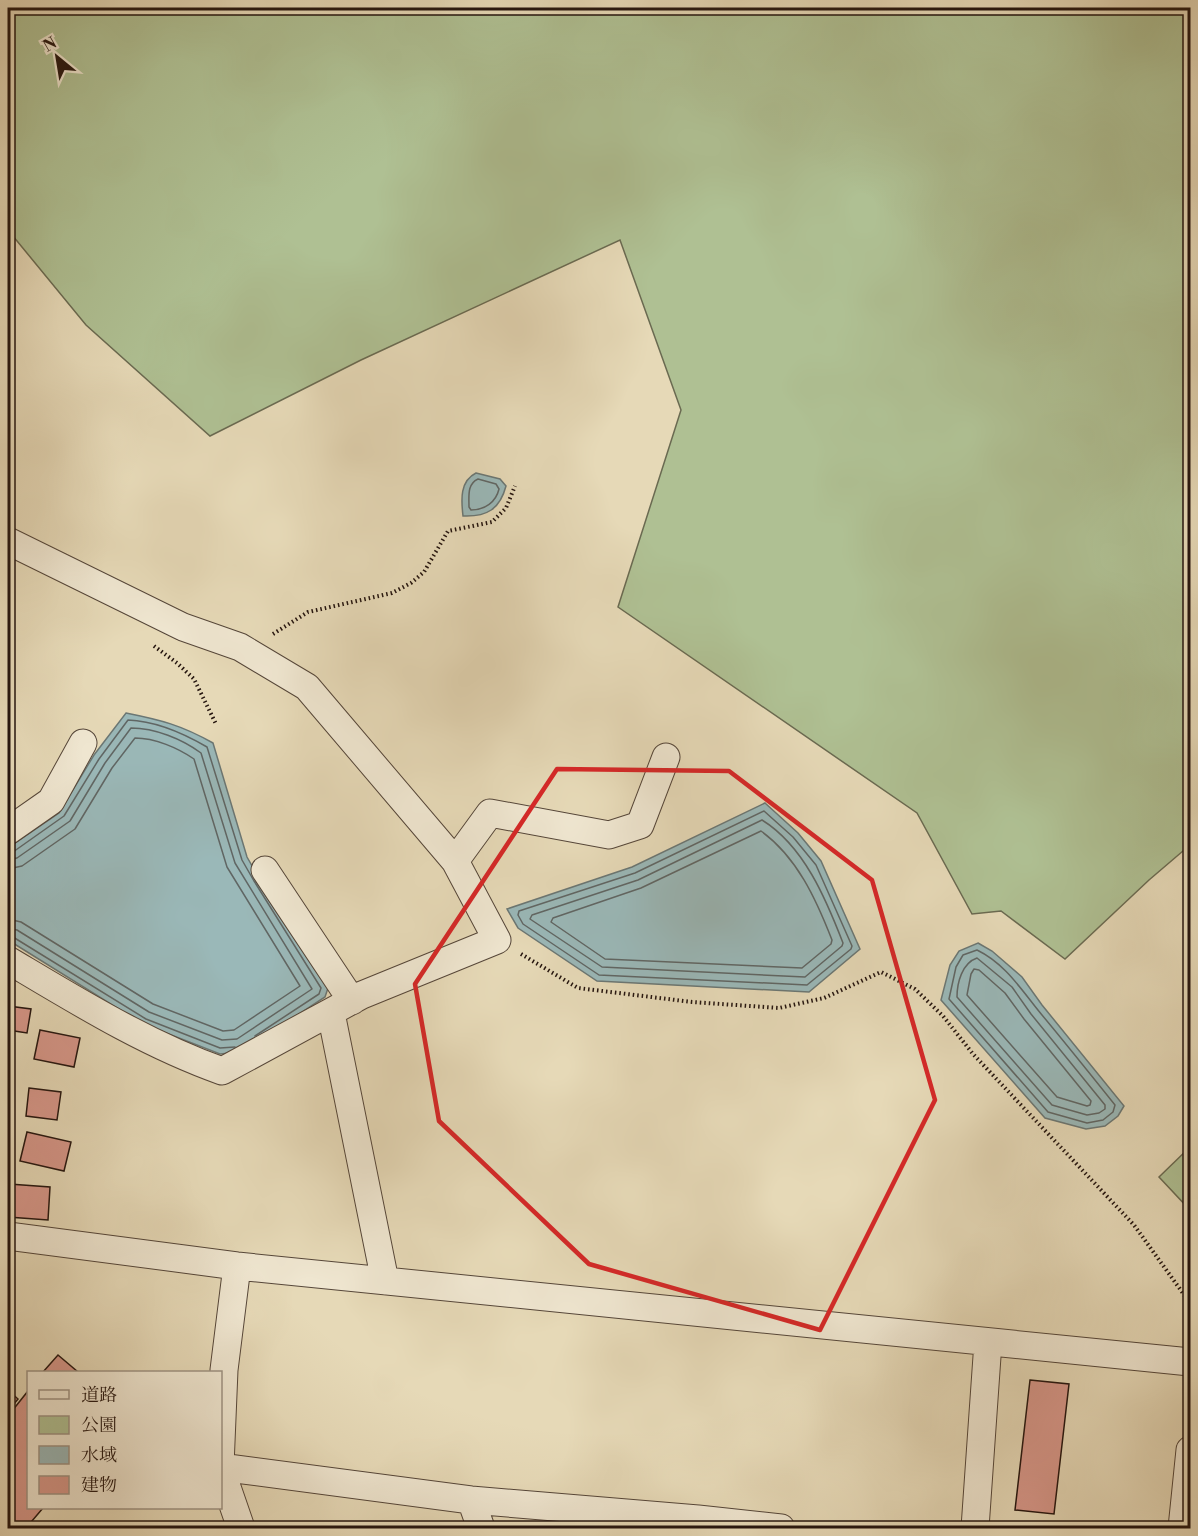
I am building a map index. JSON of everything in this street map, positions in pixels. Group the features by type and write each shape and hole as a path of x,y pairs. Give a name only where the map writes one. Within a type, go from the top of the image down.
{"street":[{"path":"8,541 183,627 240,647 307,687 454,861 497,940 362,995 222,1071 153,1044 70,998 8,960"},
{"path":"8,831 51,801 83,743"},
{"path":"454,861 490,813 609,835 640,825 666,757"},
{"path":"265,870 342,1007 385,1281"},
{"path":"8,1236 237,1266 1191,1362"},
{"path":"222,1418 224,1370 237,1266"},
{"path":"975,1528 988,1341"},
{"path":"1185,1522 1191,1450"},
{"path":"222,1467 471,1500 700,1524 781,1528"},
{"path":"222,1473 241,1528"},
{"path":"471,1500 481,1528"}],"path":[{"path":"240,647 248,638 270,636 308,612 392,593 411,583 424,572 448,531 492,522 506,508 515,486"},
{"path":"151,644 194,679 216,724"},
{"path":"497,940 578,988 692,1002 779,1008 824,998 881,972 915,989 943,1016 973,1054 1134,1225 1191,1303"}],"highlighted area":[{"path":"557,769 729,771 872,880 935,1100 820,1330 589,1264 439,1121 415,984"}],"green space":[{"path":"8,8 1190,8 1190,845 1065,959 1001,911 972,914 917,813 618,607 681,410 620,240 361,360 210,436 86,325 8,230"},
{"path":"1190,1147 1190,1210 1159,1177"}],"water":[{"path":"476,473 500,479 506,486 500,501 491,510 479,515 463,516 464,486"},
{"path":"126,713 171,724 213,743 247,857 328,988 325,997 241,1052 220,1054 143,1024 8,940 8,848 59,813 94,755"},
{"path":"765,803 798,833 821,861 860,949 809,992 597,981 518,928 507,909 632,867"},
{"path":"978,943 992,951 1022,977 1124,1106 1118,1116 1105,1126 1086,1129 1045,1118 941,1000 950,965 959,951"}],"building":[{"path":"8,1006 31,1009 27,1033 8,1030"},
{"path":"40,1030 80,1038 74,1067 34,1059"},
{"path":"29,1088 61,1092 57,1120 26,1116"},
{"path":"27,1132 71,1142 64,1171 20,1161"},
{"path":"9,1184 50,1187 48,1220 8,1217"},
{"path":"58,1355 77,1371 44,1371"},
{"path":"1030,1380 1069,1384 1054,1514 1015,1510"},
{"path":"8,1390 18,1399 8,1411"},
{"path":"27,1392 27,1509 42,1509 26,1528 8,1528 8,1416"}]}
